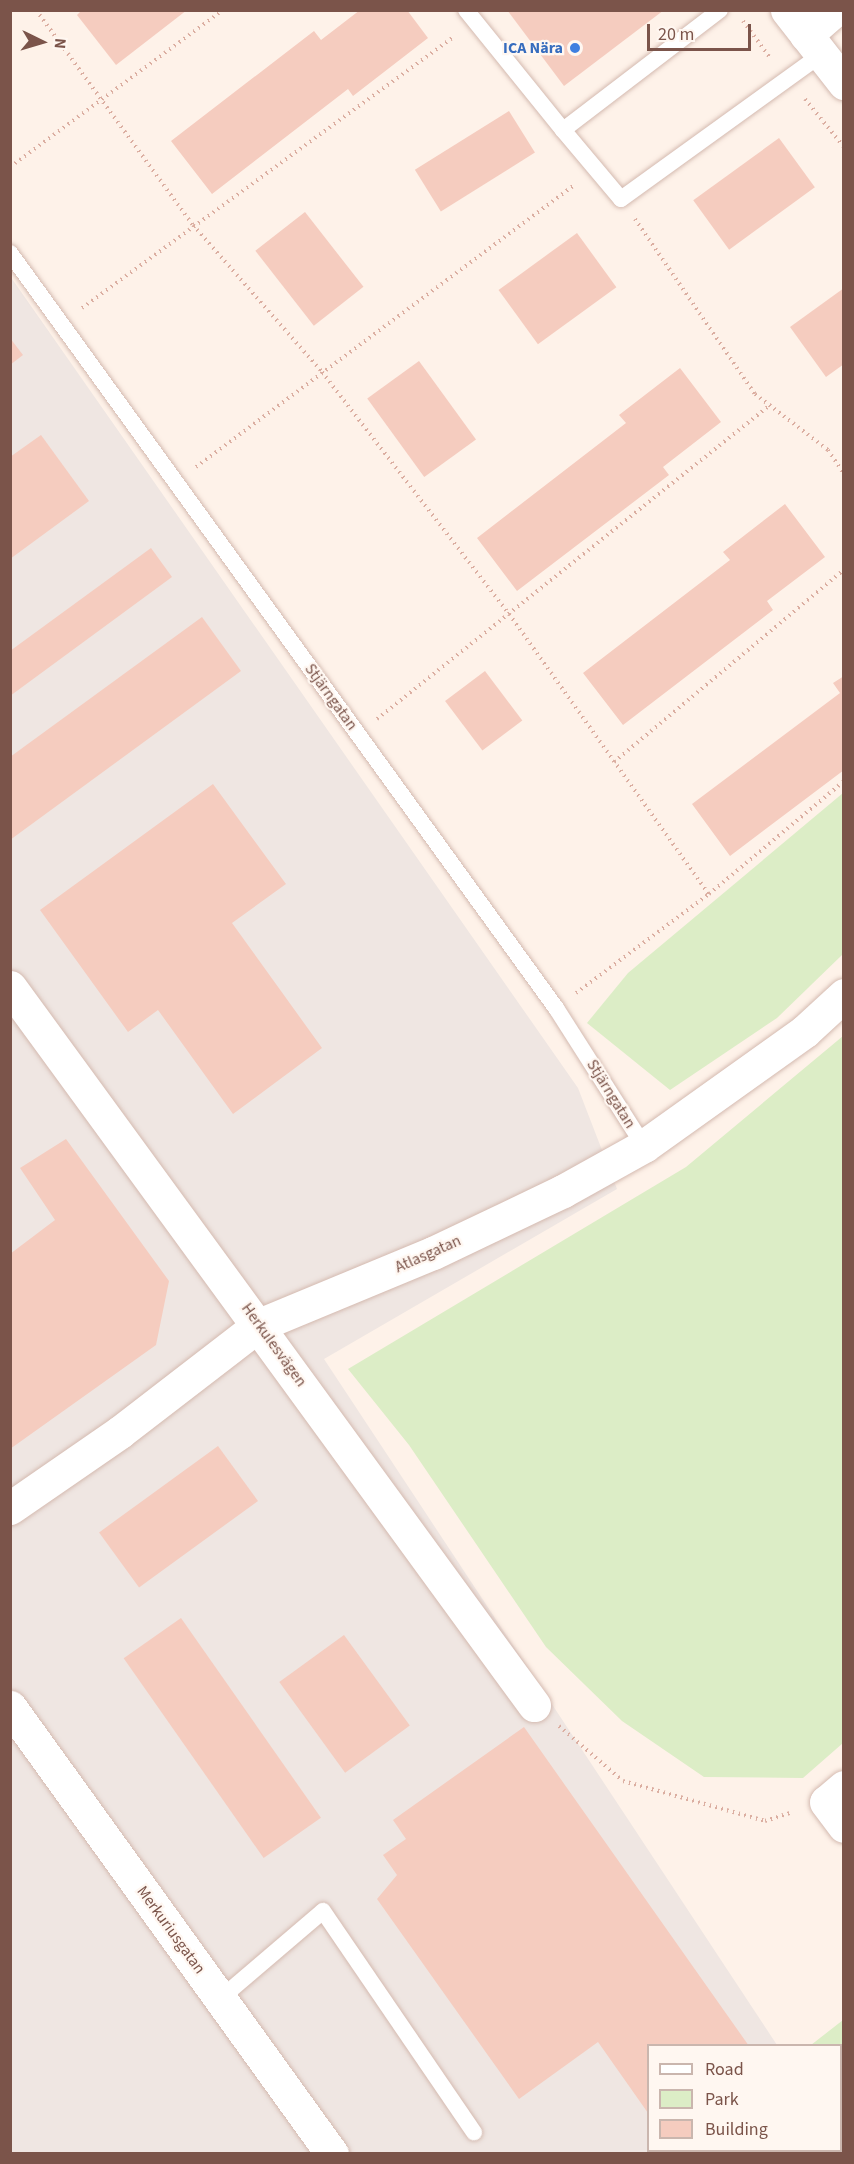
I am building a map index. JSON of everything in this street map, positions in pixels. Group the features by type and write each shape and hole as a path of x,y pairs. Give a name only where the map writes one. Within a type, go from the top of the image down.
{"street":[{"path":"835,10 805,34 843,83"},
{"name":"Herkulesvägen","path":"10,987 259,1325 534,1705"},
{"name":"Atlasgatan","path":"10,1508 120,1432 259,1325 433,1253 562,1191 644,1146 805,1031 843,995"},
{"name":"Merkuriusgatan","path":"10,1707 332,2154"}],"lane":[{"path":"563,130 720,10"},
{"path":"470,16 621,199 805,34"},
{"name":"Stjärngatan","path":"10,253 556,1008 644,1146"},
{"path":"220,1998 323,1911 474,2132"}],"path":[{"path":"36,10 99,100 193,225 322,372 509,614 709,894"},
{"path":"10,167 223,10"},
{"path":"62,323 470,16"},
{"path":"176,482 597,168"},
{"path":"621,199 755,394 828,450 843,474"},
{"path":"358,735 770,405"},
{"path":"614,762 843,570"},
{"path":"556,1008 709,894 843,781"},
{"path":"534,1705 623,1781 765,1821 838,1805"}],"shaded area":[{"path":"10,276 578,1088 617,1189 324,1359 776,2044 647,2044 647,2152 653,2152 651,2153 11,2153"}],"green space":[{"path":"843,793 843,954 777,1018 670,1090 587,1023 628,973"},
{"path":"843,1036 843,1743 803,1778 704,1777 622,1721 546,1647 409,1445 348,1369 686,1167"},
{"path":"843,2020 843,2153 678,2153 842,2152 842,2044 812,2044"}],"building":[{"path":"82,10 187,10 116,65 77,15"},
{"path":"360,10 407,10 428,38 353,96 348,89 212,194 171,141 314,31 321,40"},
{"name":"ICA Nära","path":"507,10 664,10 564,86"},
{"path":"509,111 535,153 441,211 415,170"},
{"path":"779,138 815,187 729,250 693,200"},
{"path":"305,212 363,287 314,326 255,251"},
{"path":"577,233 616,287 538,344 499,290"},
{"path":"844,288 844,364 826,377 790,327"},
{"path":"10,338 23,355 10,365"},
{"path":"419,361 476,439 424,477 367,399"},
{"path":"680,368 721,422 663,467 669,475 517,591 477,538 626,423 619,415"},
{"path":"41,435 89,501 10,559 10,457"},
{"path":"785,504 825,557 767,601 773,610 623,725 583,673 730,560 723,552"},
{"path":"151,548 172,577 10,696 10,651"},
{"path":"202,617 241,671 10,840 10,757"},
{"path":"485,671 522,721 482,751 445,701"},
{"path":"844,676 844,770 730,856 692,804 840,693 833,683"},
{"path":"213,784 286,884 232,923 322,1048 233,1114 158,1010 128,1032 40,910"},
{"path":"66,1139 169,1281 156,1345 10,1449 10,1254 55,1220 20,1168"},
{"path":"218,1446 258,1501 139,1587 99,1532"},
{"path":"181,1618 321,1818 264,1858 124,1658"},
{"path":"344,1635 410,1726 345,1773 279,1682"},
{"path":"524,1727 748,2044 647,2044 647,2112 598,2042 519,2099 377,1899 397,1875 383,1855 406,1839 393,1820"}],"place":[{"name":"ICA Nära","path":"575,48"}]}
